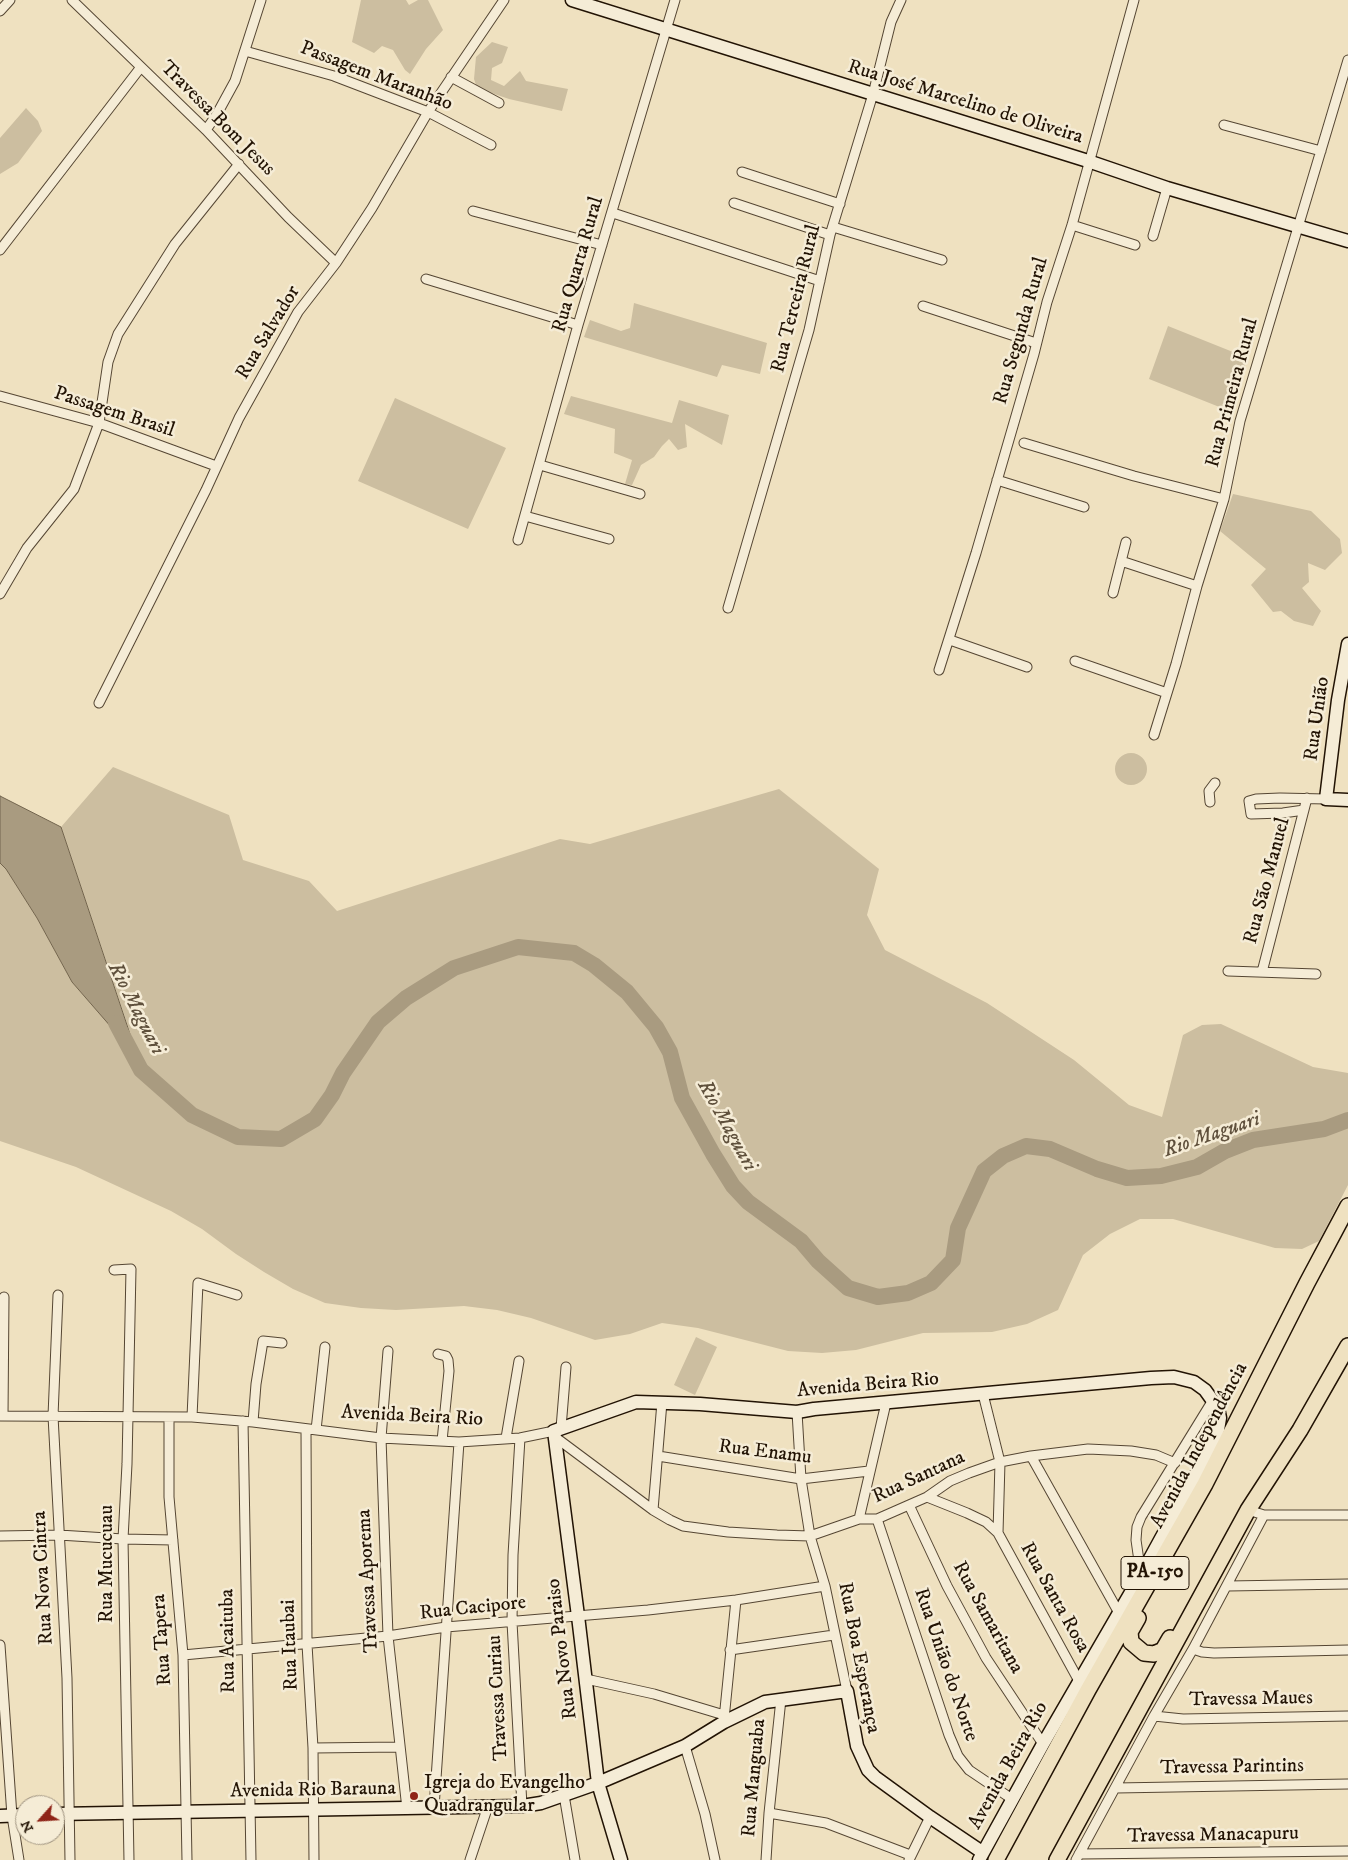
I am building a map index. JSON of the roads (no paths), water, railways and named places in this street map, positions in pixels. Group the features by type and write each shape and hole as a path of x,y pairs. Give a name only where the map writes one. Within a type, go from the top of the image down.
{"main road":[{"name":"Avenida Independência","path":"996,1860 1088,1690 1185,1521 1200,1482 1348,1206"},
{"name":"PA-150","path":"1057,1860 1248,1510 1300,1430 1348,1346"},
{"path":"1185,1521 1181,1537 1130,1632 1131,1642 1144,1653 1154,1654 1164,1650 1216,1557 1231,1543"}],"street":[{"path":"0,11 10,0"},
{"name":"Travessa Bom Jesus","path":"72,0 206,130 288,217 336,264"},
{"path":"206,130 218,114 235,81 261,0"},
{"name":"Rua Salvador","path":"99,704 240,418 298,312 336,264 372,208 428,112 504,0"},
{"name":"Rua José Marcelino de Oliveira","path":"572,0 1348,240"},
{"name":"Rua Quarta Rural","path":"518,540 571,362 578,325 613,213 675,0"},
{"name":"Rua Terceira Rural","path":"728,608 737,565 756,528 809,330 832,231 873,94 891,22 901,0"},
{"name":"Rua Segunda Rural","path":"940,670 947,641 997,480 1027,390 1036,343 1047,302 1072,225 1088,161 1134,0"},
{"name":"Passagem Maranhão","path":"245,51 334,76 428,112 491,145"},
{"name":"Rua Primeira Rural","path":"1154,735 1196,586 1224,499 1240,421 1321,151 1345,83 1348,60"},
{"path":"0,250 141,67"},
{"path":"451,77 499,103"},
{"path":"1224,125 1321,151"},
{"path":"0,594 36,535 74,490 99,423 108,362 118,334 175,244 240,164"},
{"path":"742,172 840,204"},
{"path":"1153,236 1164,184"},
{"path":"734,203 942,260"},
{"path":"473,211 602,246"},
{"path":"613,213 820,281"},
{"path":"1072,225 1135,245"},
{"path":"426,280 578,325"},
{"path":"923,306 1036,343"},
{"name":"Passagem Brasil","path":"0,396 99,423 216,466"},
{"path":"1024,443 1134,476 1224,499"},
{"path":"540,465 640,494"},
{"path":"997,480 1084,507"},
{"path":"525,516 609,539"},
{"path":"1113,593 1126,542"},
{"path":"1121,561 1196,586"},
{"path":"947,641 1027,667"},
{"name":"Rua União","path":"1326,798 1344,685 1348,644"},
{"path":"1075,661 1166,693"},
{"path":"1210,802 1209,791 1215,783"},
{"path":"1304,810 1251,814 1249,801 1267,798 1348,800"},
{"name":"Rua São Manuel","path":"1262,972 1307,798"},
{"path":"1228,971 1316,974"},
{"name":"Rua Mucucuau","path":"114,1270 130,1269 127,1490 123,1539 129,1860"},
{"path":"192,1417 198,1282 236,1295"},
{"name":"Rua Nova Cintra","path":"58,1295 53,1416 67,1678 70,1860"},
{"path":"2,1416 4,1297"},
{"name":"Rua Acaituba","path":"251,1860 246,1650 248,1421 263,1341 282,1343"},
{"path":"316,1430 324,1346"},
{"name":"Travessa Aporema","path":"388,1351 381,1438 388,1636 407,1809"},
{"path":"438,1354 446,1356 449,1371 442,1441"},
{"path":"506,1438 519,1361"},
{"path":"556,1432 566,1367"},
{"name":"Avenida Beira Rio","path":"2,1416 192,1417 248,1421 306,1430 381,1438 458,1442 520,1438 556,1432 636,1402 662,1402 797,1412 1151,1378 1174,1377 1194,1382 1205,1390 1213,1400 1218,1408 1220,1418 1220,1427 1200,1482 1141,1575 1079,1680 980,1856"},
{"name":"Rua Santa Rosa","path":"983,1394 1000,1462 998,1533"},
{"path":"1141,1575 1136,1540 1137,1527 1141,1517 1213,1400"},
{"path":"653,1510 662,1402"},
{"path":"859,1519 886,1403"},
{"name":"Rua Boa Esperança","path":"797,1412 801,1479 810,1536 825,1586 857,1746 868,1770 874,1777 980,1856"},
{"name":"Rua Tapera","path":"169,1418 170,1497 183,1655 187,1860"},
{"name":"Rua Itaubai","path":"306,1430 307,1644 312,1748 314,1860"},
{"name":"Rua Santana","path":"556,1432 653,1510 683,1526 728,1532 810,1536 859,1519 877,1519 927,1497 950,1481 1000,1462 1031,1456 1088,1449 1156,1455 1175,1463"},
{"name":"Rua Novo Paraiso","path":"556,1432 598,1783 621,1860"},
{"name":"Travessa Curiau","path":"520,1438 513,1555 512,1622 522,1806"},
{"path":"434,1808 458,1442"},
{"name":"Rua Enamu","path":"658,1456 801,1479 869,1471"},
{"path":"1031,1456 1119,1613"},
{"name":"Rua Santa Rosa","path":"927,1497 986,1522 998,1533 1079,1680"},
{"name":"Rua Samaritana","path":"909,1505 947,1586 986,1658 1043,1744"},
{"path":"1248,1510 1264,1515 1348,1515"},
{"path":"1077,1857 1228,1586 1264,1515"},
{"name":"Rua União do Norte","path":"877,1519 949,1735 958,1756 970,1770 1012,1799"},
{"path":"0,1536 58,1535 173,1540"},
{"path":"1228,1586 1348,1584"},
{"name":"Rua Cacipore","path":"183,1655 388,1636 446,1627 736,1600 825,1586"},
{"path":"586,1679 654,1694 724,1718 736,1600"},
{"path":"730,1650 834,1635"},
{"path":"0,1645 12,1816 19,1860"},
{"path":"1193,1649 1202,1652 1348,1650"},
{"name":"Avenida Rio Barauna","path":"65,1814 522,1806 541,1803 598,1783 686,1746 724,1718 755,1706 781,1699 847,1691"},
{"name":"Rua Manguaba","path":"766,1860 781,1699"},
{"name":"Travessa Maues","path":"1154,1716 1177,1719 1348,1716"},
{"path":"686,1746 705,1814 715,1860"},
{"path":"312,1748 400,1747"},
{"name":"Travessa Parintins","path":"1116,1788 1348,1784"},
{"path":"564,1795 575,1860"},
{"path":"470,1860 488,1806"},
{"path":"769,1813 826,1823 909,1857 930,1817"},
{"name":"Travessa Manacapuru","path":"1077,1857 1260,1856 1348,1851"}],"waterway":[{"name":"Rio Maguari","path":"116,1023 141,1070 192,1115 238,1137 281,1139 315,1119 332,1095 343,1073 378,1022 406,998 454,968 518,947 574,953 594,965 627,992 656,1027 670,1052 682,1098 733,1186 748,1202 801,1241 818,1261 848,1288 878,1297 908,1293 931,1283 953,1260 958,1228 984,1171 1003,1156 1026,1146 1050,1149 1097,1169 1127,1178 1161,1176 1197,1167 1225,1151 1253,1140 1324,1129 1348,1120"}],"place":[{"name":"Igreja do Evangelho Quadrangular","path":"414,1796"}]}
